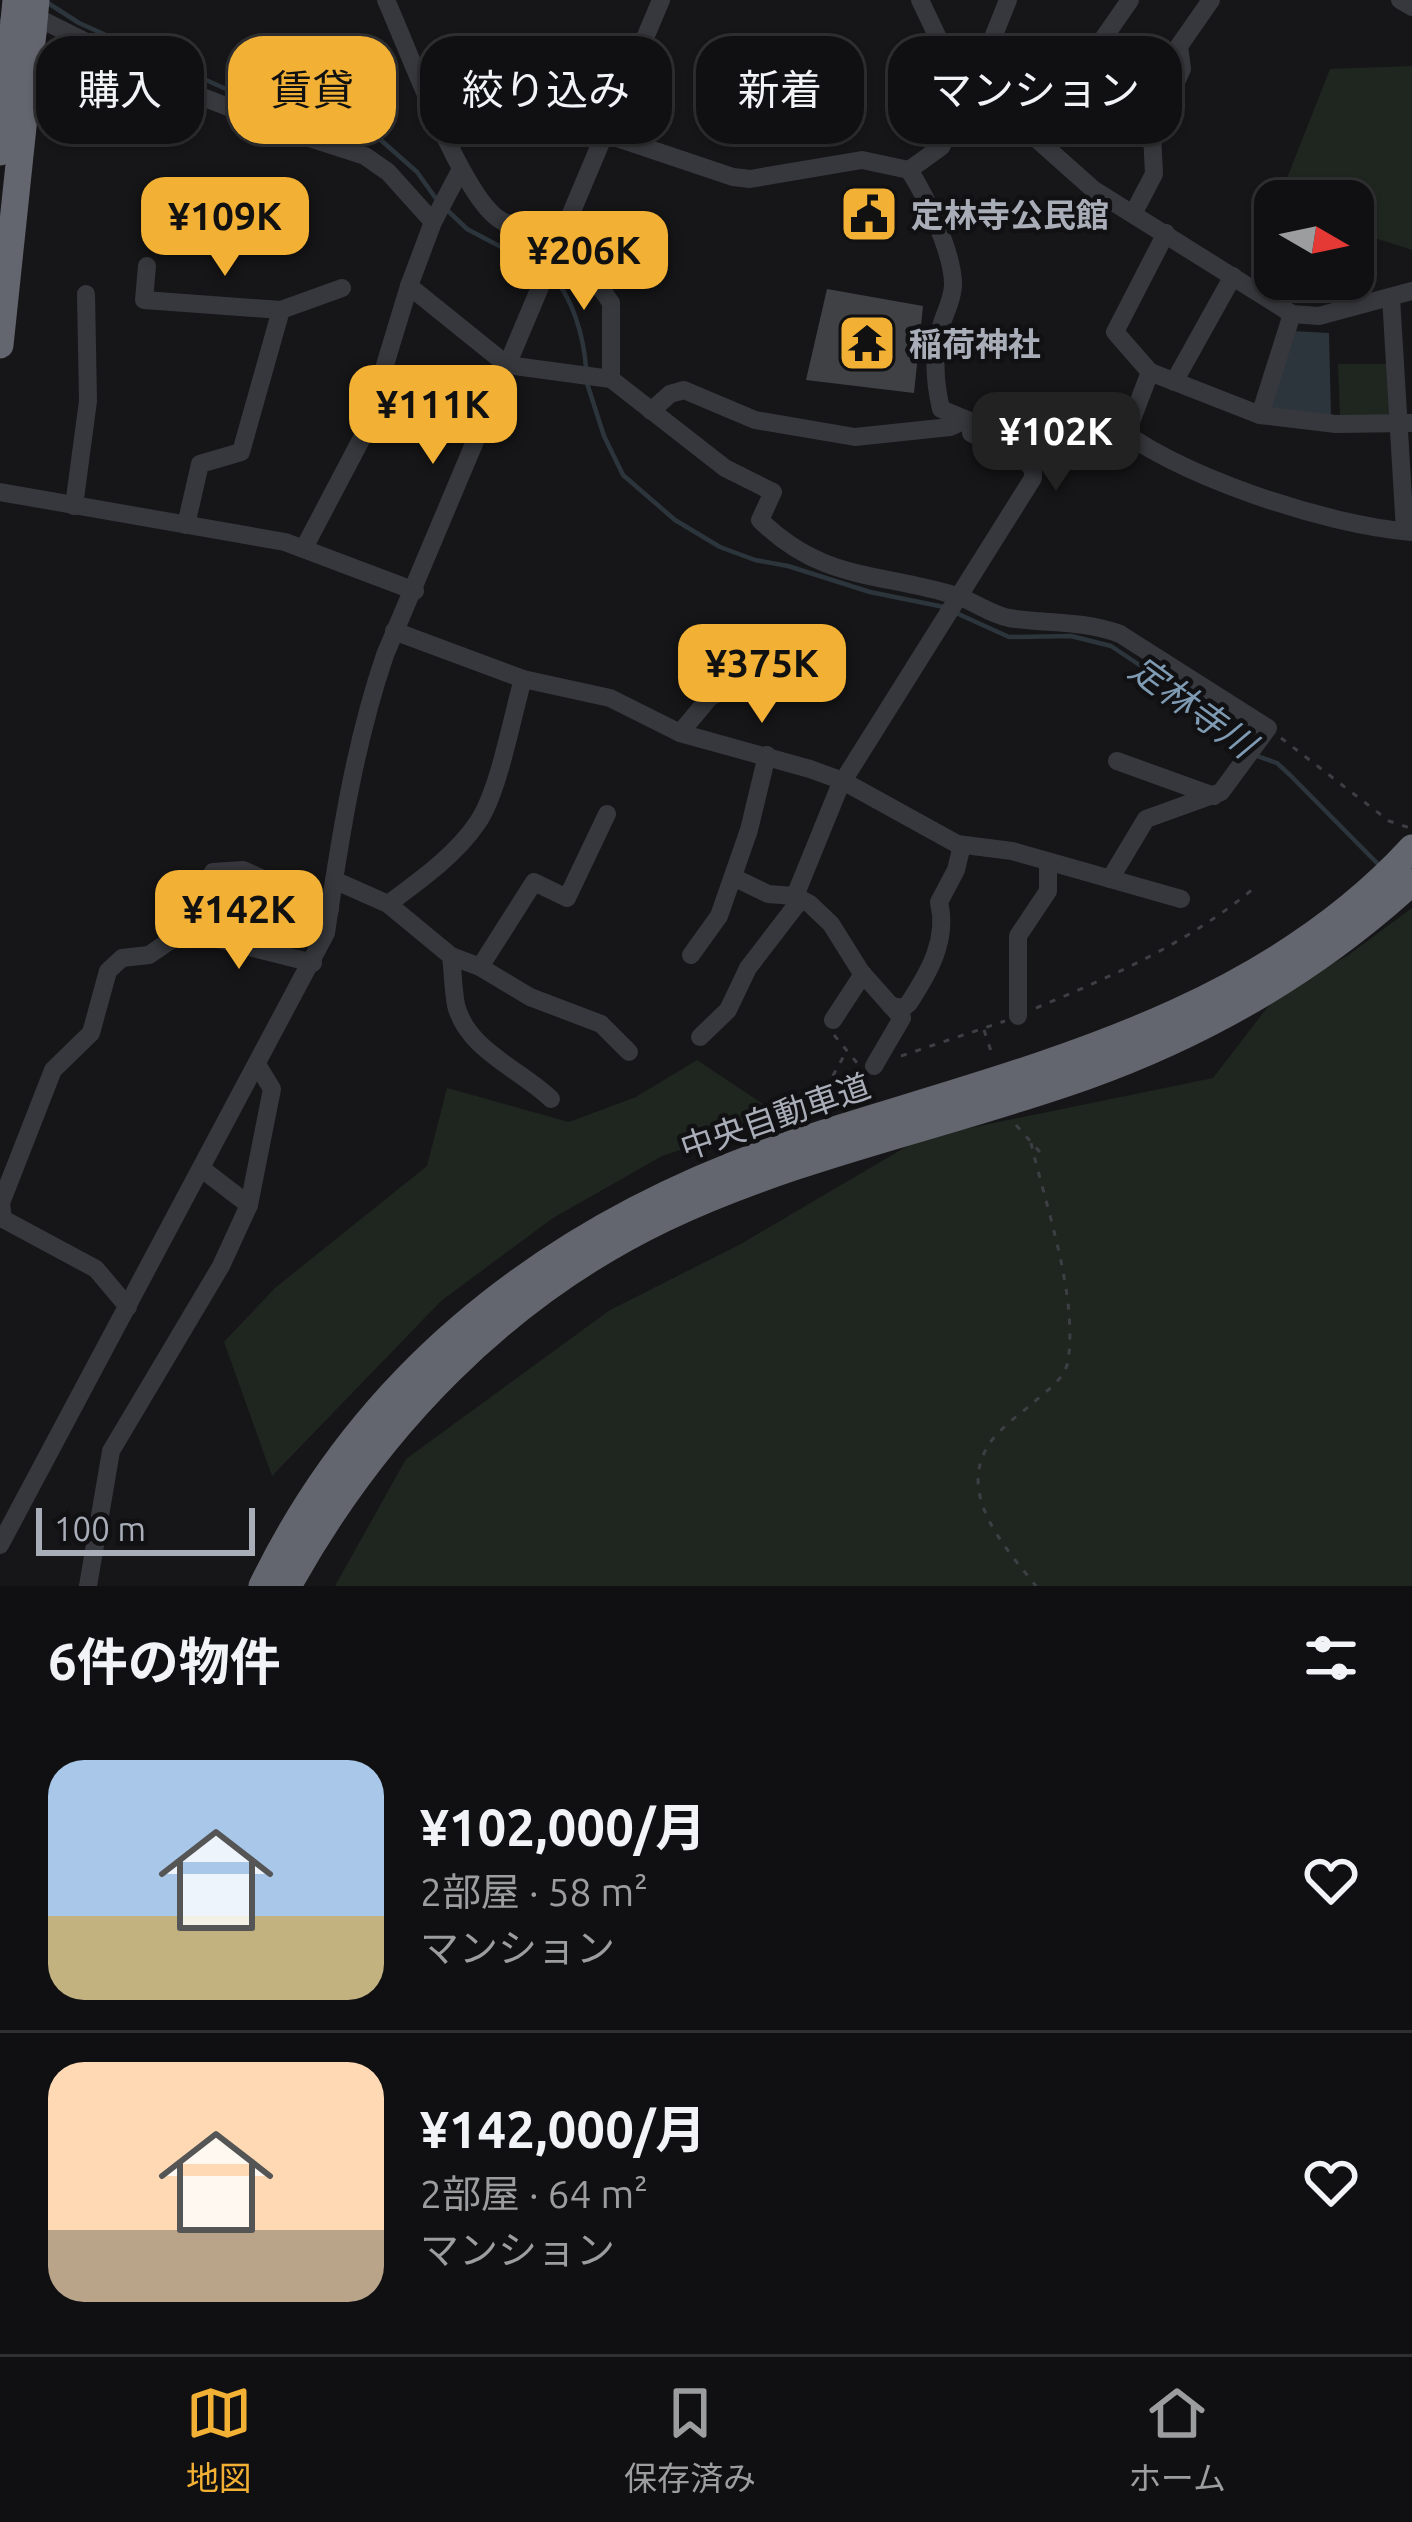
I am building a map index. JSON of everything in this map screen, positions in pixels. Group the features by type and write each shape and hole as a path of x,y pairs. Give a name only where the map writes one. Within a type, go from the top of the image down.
{"highway":[{"path":"0,152 17,13 36,0"},
{"path":"0,345 17,13"},
{"name":"中央自動車道","path":"288,1586 354,1478 434,1385 518,1310 611,1247 768,1175 1022,1098 1143,1054 1232,1012 1348,921 1412,848"},
{"name":"中央自動車道","path":"262,1586 322,1482 376,1412 457,1330 567,1247 707,1175 814,1136 1037,1069 1152,1024 1412,882"}],"street":[{"path":"386,0 461,169 500,221 547,235 568,247 576,266 610,303 611,379"},
{"path":"646,36 662,0"},
{"path":"920,0 937,36"},
{"path":"994,36 1008,0"},
{"path":"1105,36 1130,0"},
{"path":"1133,214 1154,174 1152,134 1182,69 1179,46 1211,0"},
{"path":"1400,0 1412,7"},
{"path":"17,13 177,87 365,155 388,172 433,222"},
{"path":"0,1545 326,933 364,716 394,631 415,591 597,144"},
{"path":"634,144 750,179 862,160 909,170 943,144"},
{"path":"1041,144 1094,190 1292,314 1319,316 1412,291"},
{"path":"304,548 364,434 409,286 433,222 461,169"},
{"path":"700,1037 728,1010 748,968 798,897 842,782 1029,489 1033,469 941,409 934,380 952,275 933,218 909,170"},
{"path":"1166,233 1115,332 1150,372 1260,415 1336,424 1405,424"},
{"path":"147,266 144,300 281,310 342,288"},
{"path":"1174,382 1233,277"},
{"path":"409,286 507,365 611,379 724,468 773,492 760,520 798,552 834,570 960,597 1003,617 1082,623 1120,634 1268,728 1228,785 1214,796 1146,819 1110,879"},
{"path":"74,506 88,401 86,294"},
{"path":"651,411 670,394 684,390 754,420 855,436 959,423 987,428 1109,421 1137,444 1259,496 1348,523 1409,531 1405,424 1391,297"},
{"path":"186,525 200,464 241,452 281,310"},
{"path":"1260,415 1292,314"},
{"path":"1126,435 1150,372"},
{"path":"0,492 304,548 415,591"},
{"path":"394,631 524,679 610,698 680,733 767,754 842,782 925,830 962,845 1012,851 1181,899"},
{"path":"680,733 710,697 732,687 743,673"},
{"path":"388,904 431,871 478,823 524,679"},
{"path":"691,955 719,916 767,754"},
{"path":"1117,761 1214,796"},
{"path":"480,968 534,882 567,898 607,814"},
{"path":"891,1006 903,1008 909,1003 936,953 943,919 939,902 956,870 962,845"},
{"path":"1018,1016 1019,933 1048,891 1048,863"},
{"path":"128,1307 96,1269 3,1219 1,1203 53,1070 91,1034 107,971 122,958 149,955 171,940 213,872 243,870 330,909"},
{"path":"733,877 768,894 798,897 831,924 863,974 902,1018 874,1066"},
{"path":"334,880 388,904 451,956 530,997 601,1024 629,1052"},
{"path":"178,929 313,963"},
{"path":"451,956 457,1006 465,1028 479,1045 528,1077 550,1099"},
{"path":"833,1020 863,974"},
{"path":"88,1586 111,1451 221,1266 249,1205 272,1089 258,1066"},
{"path":"202,1169 249,1205"}],"path":[{"path":"1268,728 1388,821 1412,828"},
{"path":"984,1030 993,1057"},
{"path":"812,1097 830,1081 846,1052"},
{"path":"1016,1125 1040,1152"},
{"path":"1031,1143 1069,1318 1068,1358 1054,1385 994,1437 984,1453 980,1496 991,1530 1036,1586"}],"shaded area":[{"path":"1412,66 1412,250 1374,238 1374,180 1286,180 1330,69"},
{"path":"1293,331 1329,333 1331,416 1267,411"},
{"path":"1338,364 1389,364 1392,419 1340,415"},
{"path":"1412,908 1412,1586 335,1586 406,1459 610,1310 739,1245 921,1138 1213,1078 1280,991 1347,956"},
{"path":"697,1060 781,1116 662,1156 553,1218 441,1301 272,1476 224,1342 275,1288 427,1166 447,1088 569,1122 636,1097"}],"building":[{"name":"稲荷神社","path":"827,289 923,306 914,393 806,380"}],"waterway":[{"name":"定林寺川","path":"48,3 79,23 226,89 374,134 417,172 437,200"},
{"name":"定林寺川","path":"445,208 467,229 541,268"},
{"name":"定林寺川","path":"550,275 576,318 586,368"},
{"name":"定林寺川","path":"586,380 623,475 675,520 720,547 755,560 944,607"},
{"name":"定林寺川","path":"954,612 1009,637 1071,636 1111,646 1165,682 1247,752"},
{"name":"定林寺川","path":"1257,756 1277,763 1377,863"}],"place":[{"name":"定林寺公民館","path":"869,214"},
{"name":"稲荷神社","path":"867,343"}]}
